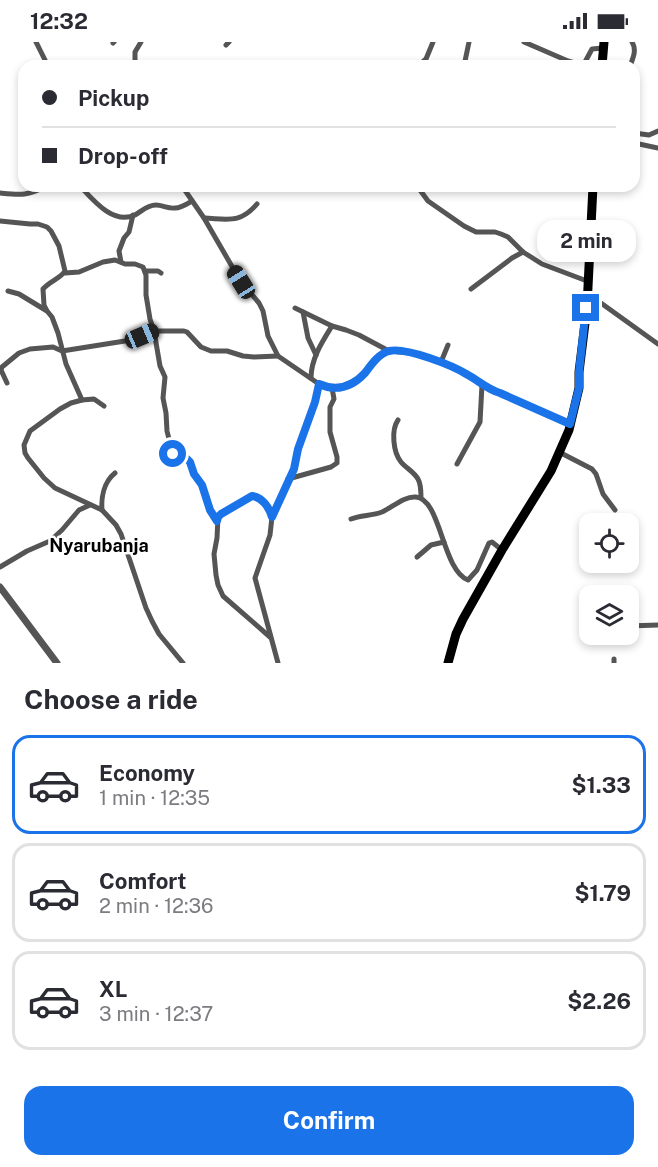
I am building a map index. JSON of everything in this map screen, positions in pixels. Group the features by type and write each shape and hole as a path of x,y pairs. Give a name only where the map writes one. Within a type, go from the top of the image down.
{"highway":[{"path":"603,60 604,45"},
{"path":"448,663 463,619 551,471 570,424 579,388 593,192"}],"street":[{"path":"36,42 45,60"},
{"path":"135,60 135,52 141,42"},
{"path":"425,60 433,42"},
{"path":"465,60 469,42"},
{"path":"524,42 566,60"},
{"path":"632,42 634,46 632,60"},
{"path":"586,60 592,49 604,45"},
{"path":"640,134 649,135 658,131"},
{"path":"640,144 658,148"},
{"path":"0,193 21,195 33,192"},
{"path":"85,192 106,211 119,217 134,215 148,206 174,208 192,201"},
{"path":"186,192 204,218 241,282 259,303 268,336 278,356 319,384 332,388 341,387 358,379 376,359 389,351"},
{"path":"421,192 428,201 464,226 476,232 495,232 508,237 523,252 542,264 587,281"},
{"path":"204,218 238,219 257,204"},
{"path":"121,262 119,251 129,232 134,215"},
{"path":"0,221 38,224 47,227 59,246 65,273"},
{"path":"471,289 523,252"},
{"path":"82,400 69,374 56,324 44,305 43,289 65,273 79,272 109,261 115,260 141,266 146,271 150,319 160,366 165,377 163,398 166,431 172,453 190,462 217,521"},
{"path":"146,271 161,273"},
{"path":"8,291 19,294 47,311"},
{"path":"587,293 658,344"},
{"path":"294,308 332,326 359,335 389,351 411,353 441,362 467,374 482,385 570,424"},
{"path":"303,312 308,338 316,355"},
{"path":"311,378 316,355 332,326"},
{"path":"7,383 1,370 2,367 19,353 30,349 53,347 62,351 125,341 154,331 187,332 201,347 211,351 227,351 254,357 278,356"},
{"path":"441,362 448,345"},
{"path":"278,663 255,578 270,535 272,517 296,463 298,449 319,384"},
{"path":"457,464 480,422 482,385"},
{"path":"288,479 331,467 337,463 338,457 330,432 330,407 334,399 332,388"},
{"path":"104,406 94,399 71,403 60,409 30,431 24,446 25,453 44,478 56,488 102,510 116,525 152,621 159,634 183,663"},
{"path":"398,420 394,430 397,455 420,482 421,498"},
{"path":"559,452 592,469 598,478 603,494 615,510"},
{"path":"102,510 104,490 110,477 115,473"},
{"path":"270,637 223,596 218,585 214,554 217,521 221,514 252,496 256,496 267,506 272,517"},
{"path":"351,519 379,513 406,498 414,496 421,498 434,515 453,564 462,577 468,580 477,570 489,543 492,542 502,550"},
{"path":"0,567 50,541 79,510 90,505"},
{"path":"417,557 431,545 444,542"},
{"path":"0,587 57,663"},
{"path":"639,626 658,625"}],"district":[{"name":"Nyarubanja","path":"99,545"}],"route":[{"path":"173,454 186,458 190,462 192,471 200,481 210,510 217,521 221,514 252,496 256,496 267,506 272,517 294,469 298,449 319,384 332,388 350,384 358,379 376,359 389,351 411,353 441,362 467,374 490,390 570,424 579,388 586,308"}]}
